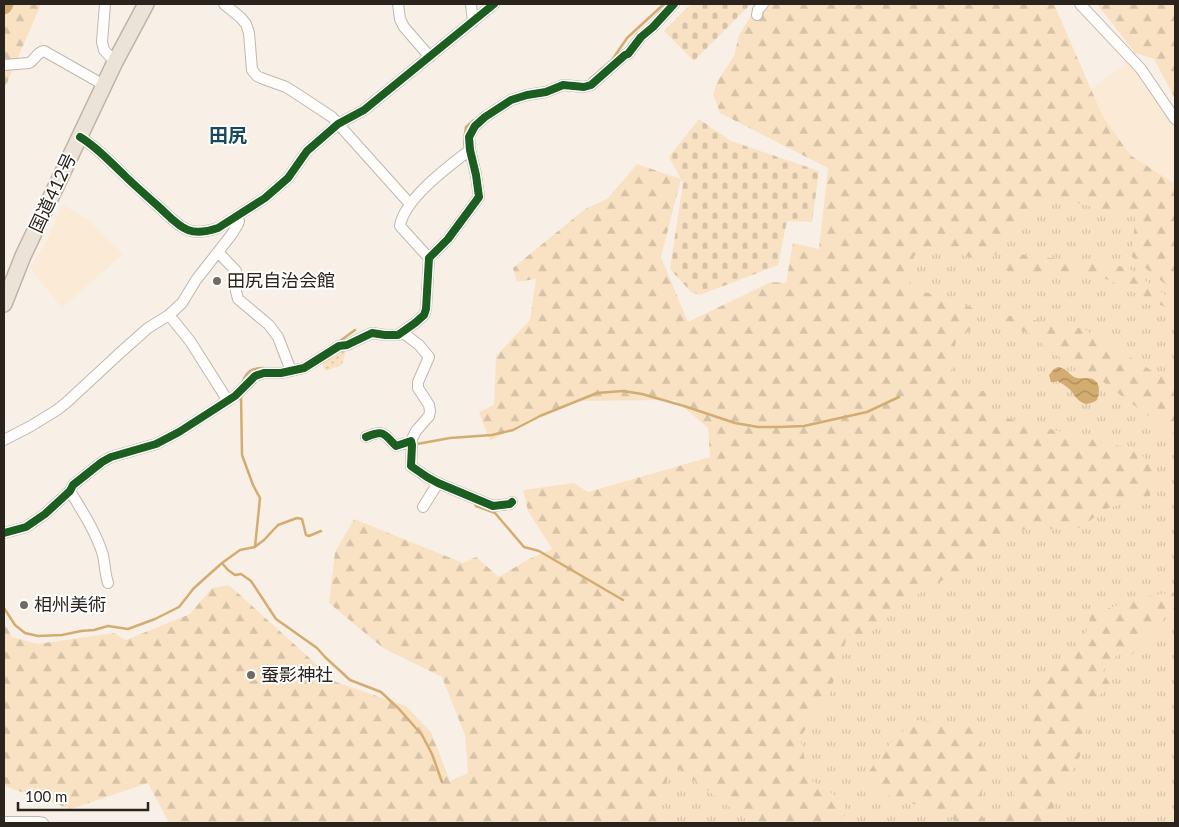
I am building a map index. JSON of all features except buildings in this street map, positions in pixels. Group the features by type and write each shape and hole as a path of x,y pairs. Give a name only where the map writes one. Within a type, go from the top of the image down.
{"highway":[{"name":"国道412号","path":"4,304 23,256 115,62 146,4"}],"street":[{"path":"105,4 102,42 104,50 115,62"},
{"path":"224,4 246,24 249,32 252,70 257,76 286,87 332,117 410,204"},
{"path":"398,4 400,19 404,27 430,57"},
{"path":"471,4 473,22"},
{"path":"80,137 108,159 124,176 187,230 200,232 218,228 279,187 288,178 307,151 338,124 364,110 494,4"},
{"path":"426,255 448,240 479,197 476,175 468,152 469,137 475,126 511,100 546,92 562,85 584,87 591,85 628,54 641,37 674,4"},
{"path":"757,16 758,10 763,4"},
{"path":"1080,4 1141,69 1175,118"},
{"path":"4,65 29,63 44,51 104,85"},
{"path":"4,533 26,527 45,514 70,491 73,485 111,456 156,444 236,394 255,376 290,368 304,368 339,346 347,345 372,333 398,335 420,319 426,309 426,255 400,226 401,221 410,204 444,171 468,152"},
{"path":"4,440 57,410 148,328 169,315 182,303 196,280 238,224 237,216"},
{"path":"218,252 236,271 238,299 269,325 278,337 290,368"},
{"path":"169,315 236,394"},
{"path":"402,332 419,345 429,357 418,382 418,388 429,405 430,411 429,416 416,431 411,441 411,466 438,483 493,506 511,504"},
{"path":"366,437 375,432 380,432 396,446 411,441"},
{"path":"423,507 438,483"},
{"path":"70,491 97,540 108,583"},
{"path":"4,822 43,823"}],"shaded area":[{"path":"1130,60 1139,70 1175,126 1175,185 1133,173 1088,92"},
{"path":"62,204 88,220 123,254 62,308 30,268 47,240"}],"green space":[{"path":"4,4 41,4 4,90"},
{"path":"691,4 751,4 694,61 664,31"},
{"path":"764,4 1054,4 1103,117 1130,155 1175,184 1175,292 1132,257 1135,217 1049,196 988,262 927,246 914,256 910,287 976,309 977,326 956,338 950,390 986,391 993,415 1136,450 1153,466 1150,496 1105,509 1080,528 1003,530 992,552 885,613 875,630 846,640 828,699 800,737 809,779 844,801 845,815 838,823 751,823 672,764 658,810 664,823 169,823 148,783 71,809 4,786 4,623 12,637 37,644 114,633 126,640 190,614 212,588 229,585 336,682 406,706 431,732 450,781 468,773 465,735 442,677 383,648 329,603 335,552 354,519 463,563 476,557 499,577 529,559 552,549 528,511 523,490 574,483 588,492 710,457 708,428 675,400 578,401 530,419 490,441 479,412 494,405 496,356 530,320 536,279 517,282 513,268 585,209 607,199 637,164 681,179 661,257 688,322 771,282 786,283 793,243 819,249 828,168 720,113 713,94 718,80 734,56 739,35 752,14"},
{"path":"1097,4 1175,4 1175,99 1154,59 1135,53"},
{"path":"699,119 731,141 819,171 812,222 787,221 778,265 700,295 691,292 670,269 683,183 669,157"},
{"path":"1048,183 1175,185 1175,823 644,823 914,244"},
{"path":"1010,253 1127,267 1175,302 1175,312 1106,279 1001,270"},
{"path":"989,312 1084,329 1157,374 1174,374 1175,434 1102,381 1049,351 1033,334 991,321"},
{"path":"342,350 346,351 342,365 325,371 322,362"},
{"path":"1175,592 1175,606 1129,658 1119,653 1102,672 1110,684 1093,702 1080,756 1045,823 996,823 1005,801 1012,800 1034,729 1025,694 1082,647 1091,614 1143,597"},
{"path":"918,720 970,725 991,761 977,808 987,823 956,823 949,814 903,801 877,791 867,774 895,737"}],"water":[{"path":"1058,367 1076,378 1091,378 1097,382 1099,392 1097,400 1089,404 1083,403 1062,383 1058,381 1051,382 1049,375"}],"waterway":[{"path":"590,79 612,60 627,38 664,4"},
{"path":"465,148 466,127 474,120"},
{"path":"340,341 355,330"},
{"path":"242,383 250,371 264,368"},
{"path":"417,444 450,438 492,435 513,430 540,416 597,393 623,391 642,394 735,423 758,427 804,426 867,412 899,397"},
{"path":"4,608 15,625 25,633 38,636 62,635 108,626 128,629 155,619 179,607 194,588 222,563 240,550 255,547 260,498 242,455 241,395"},
{"path":"474,501 476,506 495,513 524,547 539,551 623,600"},
{"path":"256,546 278,525 297,518 302,519 306,535 309,536 321,531"},
{"path":"222,563 235,575 241,574 251,581 276,619 317,648 350,680 381,692 399,709 422,735 432,754 442,782"}],"cycle path":[{"path":"80,137 98,150 180,226 196,232 218,228 265,198 288,178 307,151 338,124 364,110 494,4"},
{"path":"4,533 26,527 45,514 70,491 73,485 102,462 111,457 156,444 179,432 235,396 255,376 264,373 281,373 304,368 339,346 347,345 372,333 398,335 415,323 424,315 426,309 429,258 448,239 479,197 469,137 475,126 511,100 546,92 563,85 584,87 591,85 628,54 641,37 674,4"},
{"path":"366,437 380,433 396,446 411,441 411,466 427,477 493,506 510,504 512,502"}],"place":[{"name":"田尻自治会館","path":"217,281"},
{"name":"相州美術","path":"24,605"},
{"name":"蚕影神社","path":"251,675"}],"district":[{"name":"田尻","path":"228,135"}]}
